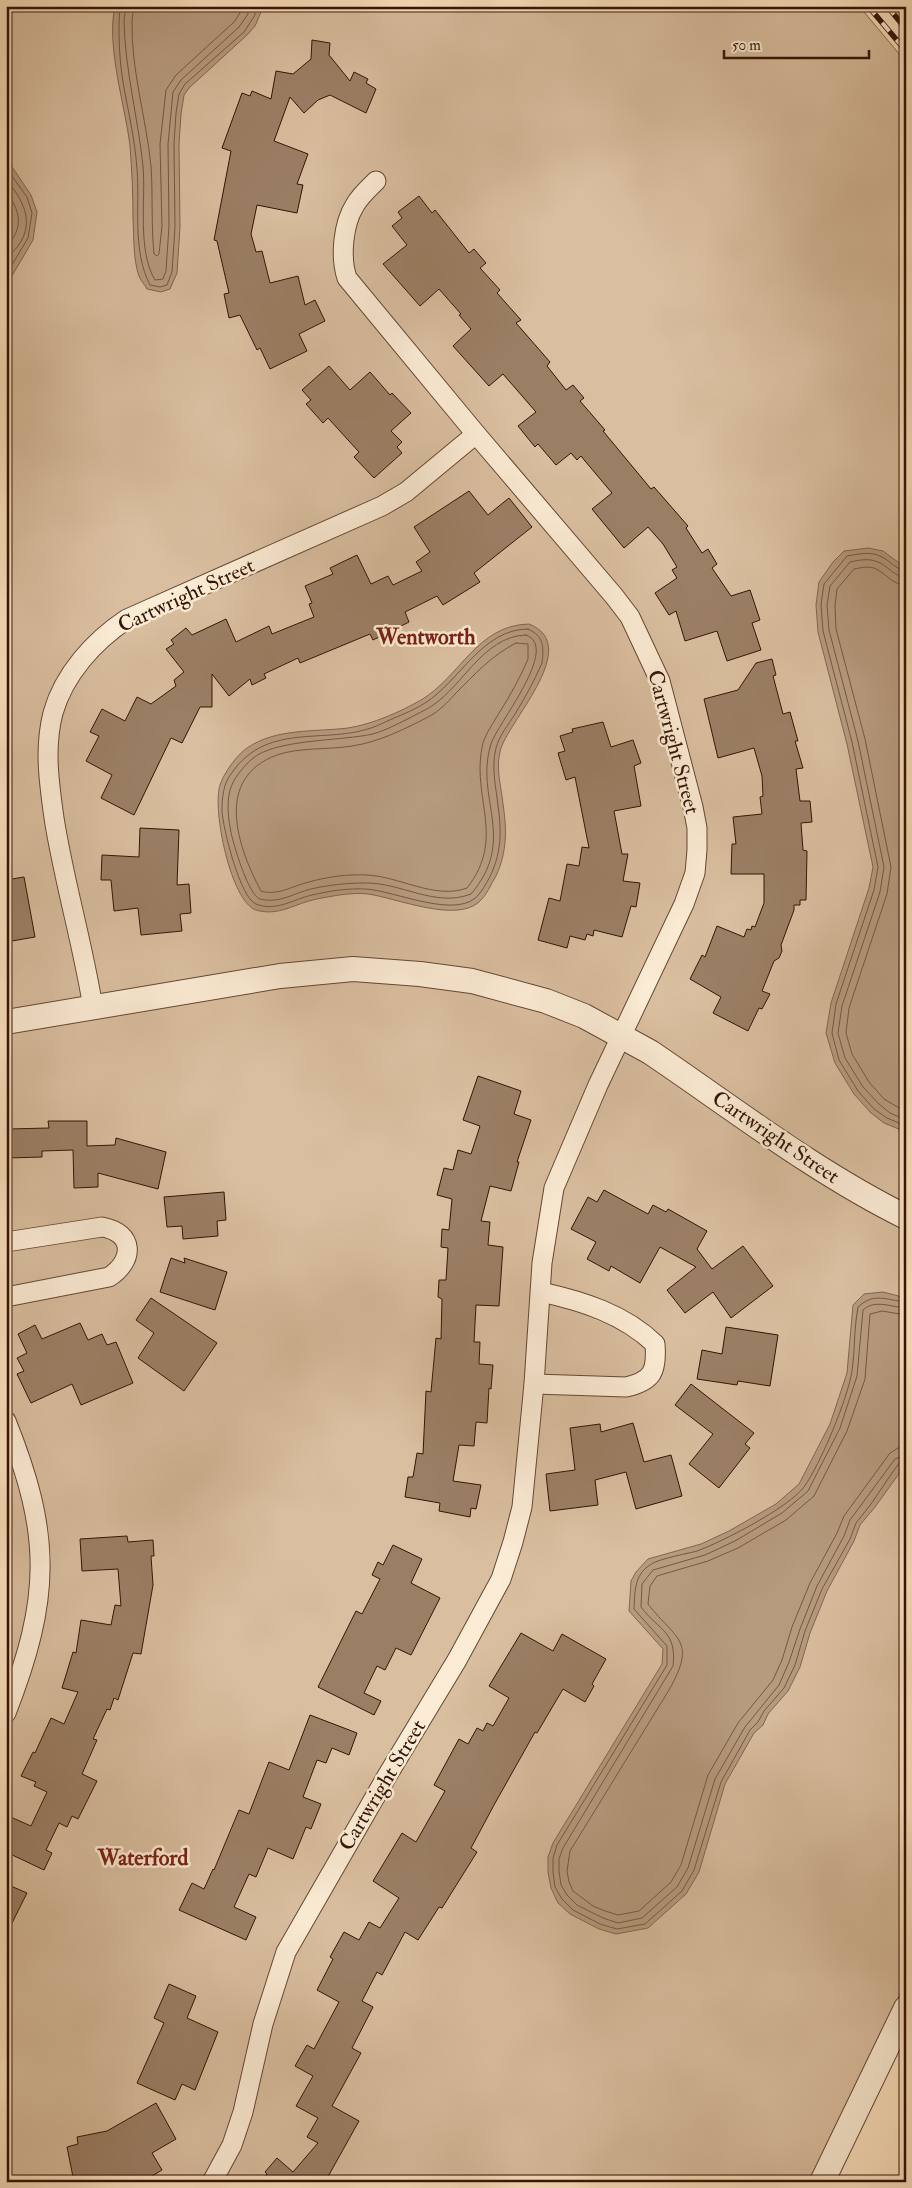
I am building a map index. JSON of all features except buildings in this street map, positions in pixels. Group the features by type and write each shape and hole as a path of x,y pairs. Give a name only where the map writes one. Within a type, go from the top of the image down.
{"street":[{"name":"Cartwright Street","path":"212,2182 232,2145 243,2112 263,2024 286,1952 387,1776 457,1660 501,1578 522,1507 534,1384 542,1263 554,1188 598,1085 623,1036 684,904 695,873 697,828 693,807 660,681 653,662 630,617 347,278 344,266 344,240 348,221 355,204 376,181"},
{"name":"Cartwright Street","path":"93,1008 60,853 47,755 54,711 76,668 94,644 127,619 382,506 406,492 476,434"},
{"name":"Cartwright Street","path":"6,1022 280,976 353,969 420,974 472,981 546,1002 584,1016 623,1036 650,1052 820,1168 871,1200 906,1217"},
{"path":"6,1242 102,1227 114,1229 124,1238 128,1248 126,1260 120,1270 109,1277 6,1297"},
{"path":"534,1384 626,1387 640,1384 650,1377 657,1362 655,1344 642,1332 600,1309 576,1300 541,1292"},
{"path":"6,1421 21,1456 33,1497 40,1533 42,1566 38,1608 28,1655 6,1713"},
{"path":"822,2182 906,2008"}],"shaded area":[{"path":"6,6 859,6 906,62 906,1982 809,2182 6,2182"}],"water":[{"path":"115,6 258,6 261,12 255,26 247,35 189,88 184,95 179,144 180,227 177,273 170,289 161,292 147,289 139,276 136,262 130,146 114,57 113,22"},
{"path":"6,158 31,195 37,212 33,240 6,286"},
{"path":"868,548 883,551 906,568 906,1132 884,1123 871,1113 854,1094 835,1063 826,1033 831,1003 869,888 873,867 847,744 818,632 816,605 819,582 833,562 844,551"},
{"path":"529,624 543,634 549,648 546,664 539,682 508,735 499,755 498,769 505,823 504,850 496,876 487,893 479,902 469,908 441,910 380,896 355,894 317,899 272,912 256,910 247,903 239,891 226,854 221,833 218,797 220,785 227,770 239,755 247,748 270,737 296,732 348,728 377,721 395,713 421,700 435,690 482,642 496,633 511,627"},
{"path":"883,1292 906,1298 906,1464 860,1525 854,1541 827,1591 810,1633 800,1667 788,1691 768,1714 763,1725 754,1733 725,1784 699,1872 686,1894 648,1928 616,1934 599,1929 570,1914 558,1903 551,1888 548,1857 553,1843 662,1664 663,1649 629,1611 631,1581 636,1572 648,1559 701,1544 729,1531 776,1504 799,1484 830,1424 847,1373 853,1305 864,1294"}],"railway":[{"path":"868,6 906,51"},
{"path":"887,6 906,29"}],"district":[{"name":"Wentworth","path":"426,636"},
{"name":"Waterford","path":"143,1857"}]}
